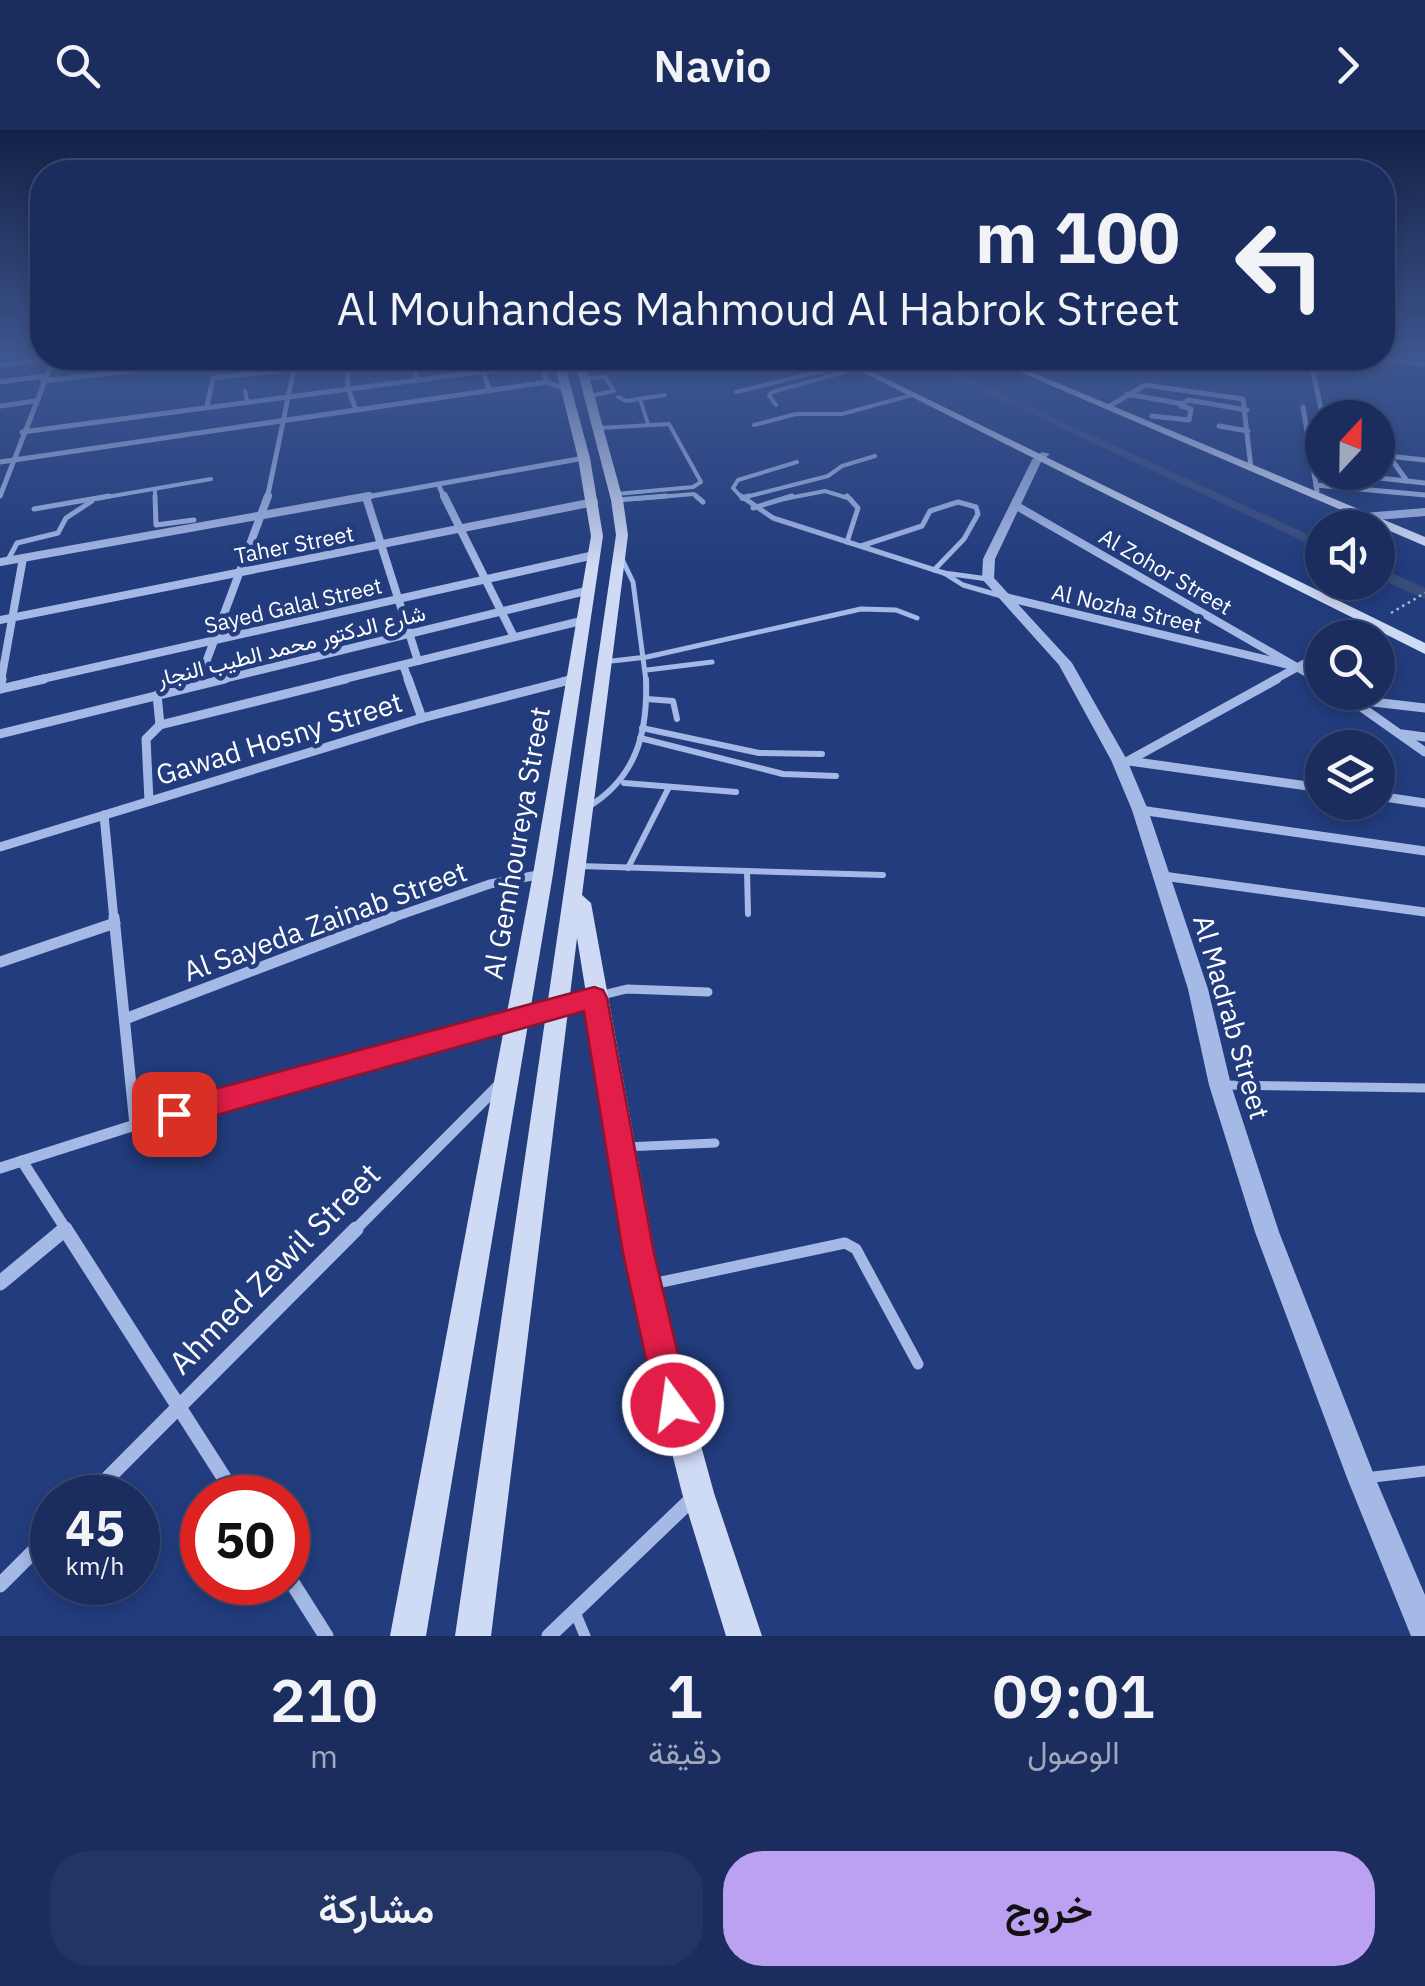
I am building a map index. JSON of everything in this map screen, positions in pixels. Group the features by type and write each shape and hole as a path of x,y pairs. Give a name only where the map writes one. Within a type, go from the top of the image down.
{"main road":[{"name":"Al Gemhoureya Street","path":"408,1636 594,555 609,498 584,458 577,427"},
{"path":"981,427 1425,638"},
{"path":"984,427 1366,620"},
{"path":"1156,427 1317,491 1353,510"},
{"name":"Al Gemhoureya Street","path":"473,1636 620,555 622,535 609,498 599,428"},
{"path":"1395,529 1425,542"},
{"path":"1395,634 1425,649"},
{"path":"553,810 585,808"},
{"path":"578,872 594,998 646,1286 698,1493 744,1636"}],"street":[{"path":"0,496 24,427"},
{"path":"22,432 56,427"},
{"path":"0,462 236,427"},
{"path":"198,685 264,515 284,427"},
{"path":"1226,427 1248,431"},
{"path":"1248,427 1251,468"},
{"path":"988,579 986,566 1042,456"},
{"path":"1395,457 1425,460"},
{"path":"4,561 180,526 264,515 584,458"},
{"path":"1395,464 1407,481"},
{"path":"1395,480 1425,483"},
{"path":"438,484 514,637"},
{"path":"1317,491 1425,495"},
{"path":"366,497 418,661"},
{"name":"Taher Street","path":"0,620 609,498"},
{"name":"Al Zohor Street","path":"1015,504 1305,670"},
{"path":"1395,512 1425,512"},
{"name":"Sayed Galal Street","path":"0,689 594,555"},
{"path":"0,689 23,558"},
{"name":"Al Madrab Street","path":"988,579 1065,663 1124,760 1198,989 1220,1085 1267,1232 1425,1632"},
{"name":"شارع الدكتور محمد الطيب النجار","path":"0,734 590,590"},
{"name":"Al Nozha Street","path":"1005,598 1300,667"},
{"path":"150,801 146,738 160,725 585,620"},
{"path":"404,664 422,718"},
{"path":"1124,760 1305,664"},
{"name":"Gawad Hosny Street","path":"0,847 422,718 574,679"},
{"path":"158,695 160,725"},
{"path":"1395,704 1425,708"},
{"path":"1366,710 1425,752"},
{"path":"1401,734 1425,737"},
{"path":"1124,760 1305,786"},
{"path":"1395,798 1425,802"},
{"path":"1140,810 1425,851"},
{"path":"104,815 136,1125"},
{"name":"Al Sayeda Zainab Street","path":"125,1019 428,904 490,884 542,874"},
{"path":"1163,876 1425,912"},
{"path":"0,962 115,923"},
{"path":"0,1168 516,1016 594,998"},
{"name":"Ahmed Zewil Street","path":"111,1475 504,1081"},
{"path":"22,1161 223,1475"},
{"path":"0,1283 65,1229"},
{"path":"549,1636 698,1493"},
{"path":"0,1585 30,1554"},
{"path":"306,1605 326,1636"}],"lane":[{"path":"599,428 608,427"},
{"path":"609,498 701,484 693,460 685,456 672,427"},
{"path":"742,498 828,476 842,466 875,456"},
{"path":"798,462 738,480 733,488 754,508 847,542 944,573 988,579"},
{"path":"34,509 211,479"},
{"path":"155,489 155,524 180,526 194,520"},
{"path":"754,508 818,492 836,492 857,506 847,542"},
{"path":"609,498 694,494 703,502"},
{"path":"4,561 17,543 58,532 66,518 96,499"},
{"path":"861,546 922,526 930,511 952,503 976,507 978,514 964,539 934,570"},
{"path":"585,808 616,793 624,783 640,738 647,699 646,657 630,567 620,555"},
{"path":"944,573 1005,598"},
{"path":"612,608 637,606"},
{"path":"603,662 646,657 861,610 896,610 916,618"},
{"path":"647,670 712,662"},
{"path":"647,699 673,701 677,720"},
{"path":"642,728 759,753 822,754"},
{"path":"640,738 783,774 836,776"},
{"path":"624,783 736,792"},
{"path":"628,868 668,787"},
{"path":"578,872 628,868 884,875"},
{"path":"747,871 748,914"},
{"path":"594,998 628,988 708,992"},
{"path":"1220,1085 1425,1088"},
{"path":"620,1147 715,1143"},
{"path":"646,1286 845,1243 856,1249 918,1364"},
{"path":"1361,1478 1425,1471"},
{"path":"575,1611 584,1636"}],"path":[{"path":"1389,614 1425,593"}],"waterway":[{"path":"1066,427 1305,538"},
{"path":"1395,580 1425,594"}],"route":[{"path":"174,1114 516,1016 594,998 639,1253 673,1405"}]}
